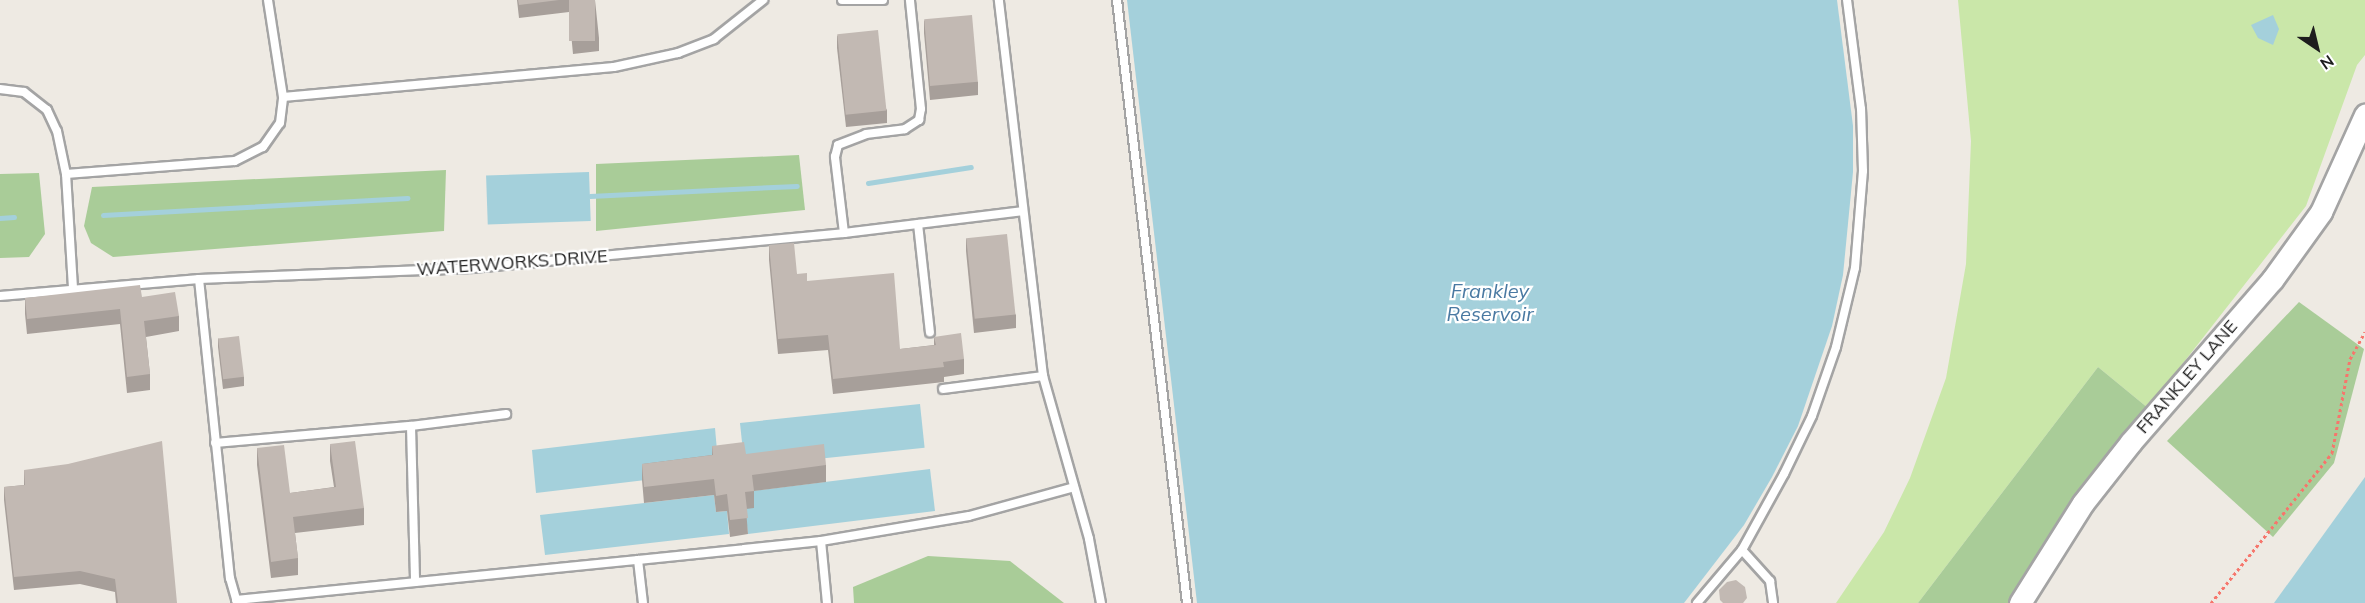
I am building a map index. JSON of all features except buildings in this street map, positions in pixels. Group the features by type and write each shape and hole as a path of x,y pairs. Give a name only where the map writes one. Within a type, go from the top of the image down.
{"street":[{"name":"FRANKLEY LANE","path":"2020,603 2097,486 2279,270 2321,212 2358,150 2365,116"}],"lane":[{"path":"66,174 235,160 263,147 280,123 283,97 268,0"},
{"path":"283,97 614,67 678,53 714,39 763,0"},
{"path":"842,0 883,0"},
{"path":"844,233 835,157 838,145 866,134 905,129 919,120 921,109 910,0"},
{"path":"999,0 1043,376 1074,487 1101,603"},
{"path":"1117,0 1186,603"},
{"path":"1697,603 1742,550 1784,474 1820,397 1855,268 1863,150 1847,0"},
{"path":"0,89 24,92 47,110 57,131 66,174 74,288"},
{"name":"WATERWORKS DRIVE","path":"0,296 199,279 474,268 844,233 1022,211"},
{"path":"918,224 930,332"},
{"path":"199,279 215,443 236,602 821,541 969,516 1074,487"},
{"path":"943,389 1043,376"},
{"path":"215,443 411,426 506,414"},
{"path":"411,426 415,582"},
{"path":"821,541 827,603"},
{"path":"1742,550 1770,581 1773,603"},
{"path":"638,560 643,603"}],"path":[{"path":"2211,603 2332,453 2350,359 2365,332"}],"green space":[{"path":"1958,0 2365,0 2365,55 2357,65 2306,206 2148,408 2098,367 1918,603 1836,603 1884,532 1910,478 1946,378 1966,264 1971,141"},
{"path":"799,155 805,210 596,231 596,164"},
{"path":"446,170 444,231 113,257 91,243 84,226 92,187"},
{"path":"39,173 45,234 29,257 0,258 0,174"},
{"path":"2299,302 2364,349 2334,463 2273,537 2167,441"},
{"path":"2098,367 2148,408 2012,603 1918,603"},
{"path":"928,556 1010,561 1064,603 854,603 853,587"}],"water":[{"name":"Frankley Reservoir","path":"1127,0 1837,0 1853,126 1853,172 1843,275 1832,326 1798,426 1772,477 1744,525 1684,603 1197,603"},
{"path":"2273,15 2279,29 2273,45 2258,38 2251,25"},
{"path":"589,172 591,221 488,225 486,176"},
{"path":"920,404 925,448 745,467 740,423"},
{"path":"715,428 718,462 713,472 536,493 532,450"},
{"path":"930,469 935,511 748,534 745,509 752,491"},
{"path":"2365,477 2365,603 2274,603"},
{"path":"714,495 716,512 727,511 729,534 545,555 540,515"}],"waterway":[{"path":"868,183 971,167"},
{"path":"590,196 797,186"},
{"path":"103,215 408,198"},
{"path":"0,218 14,217"}]}
